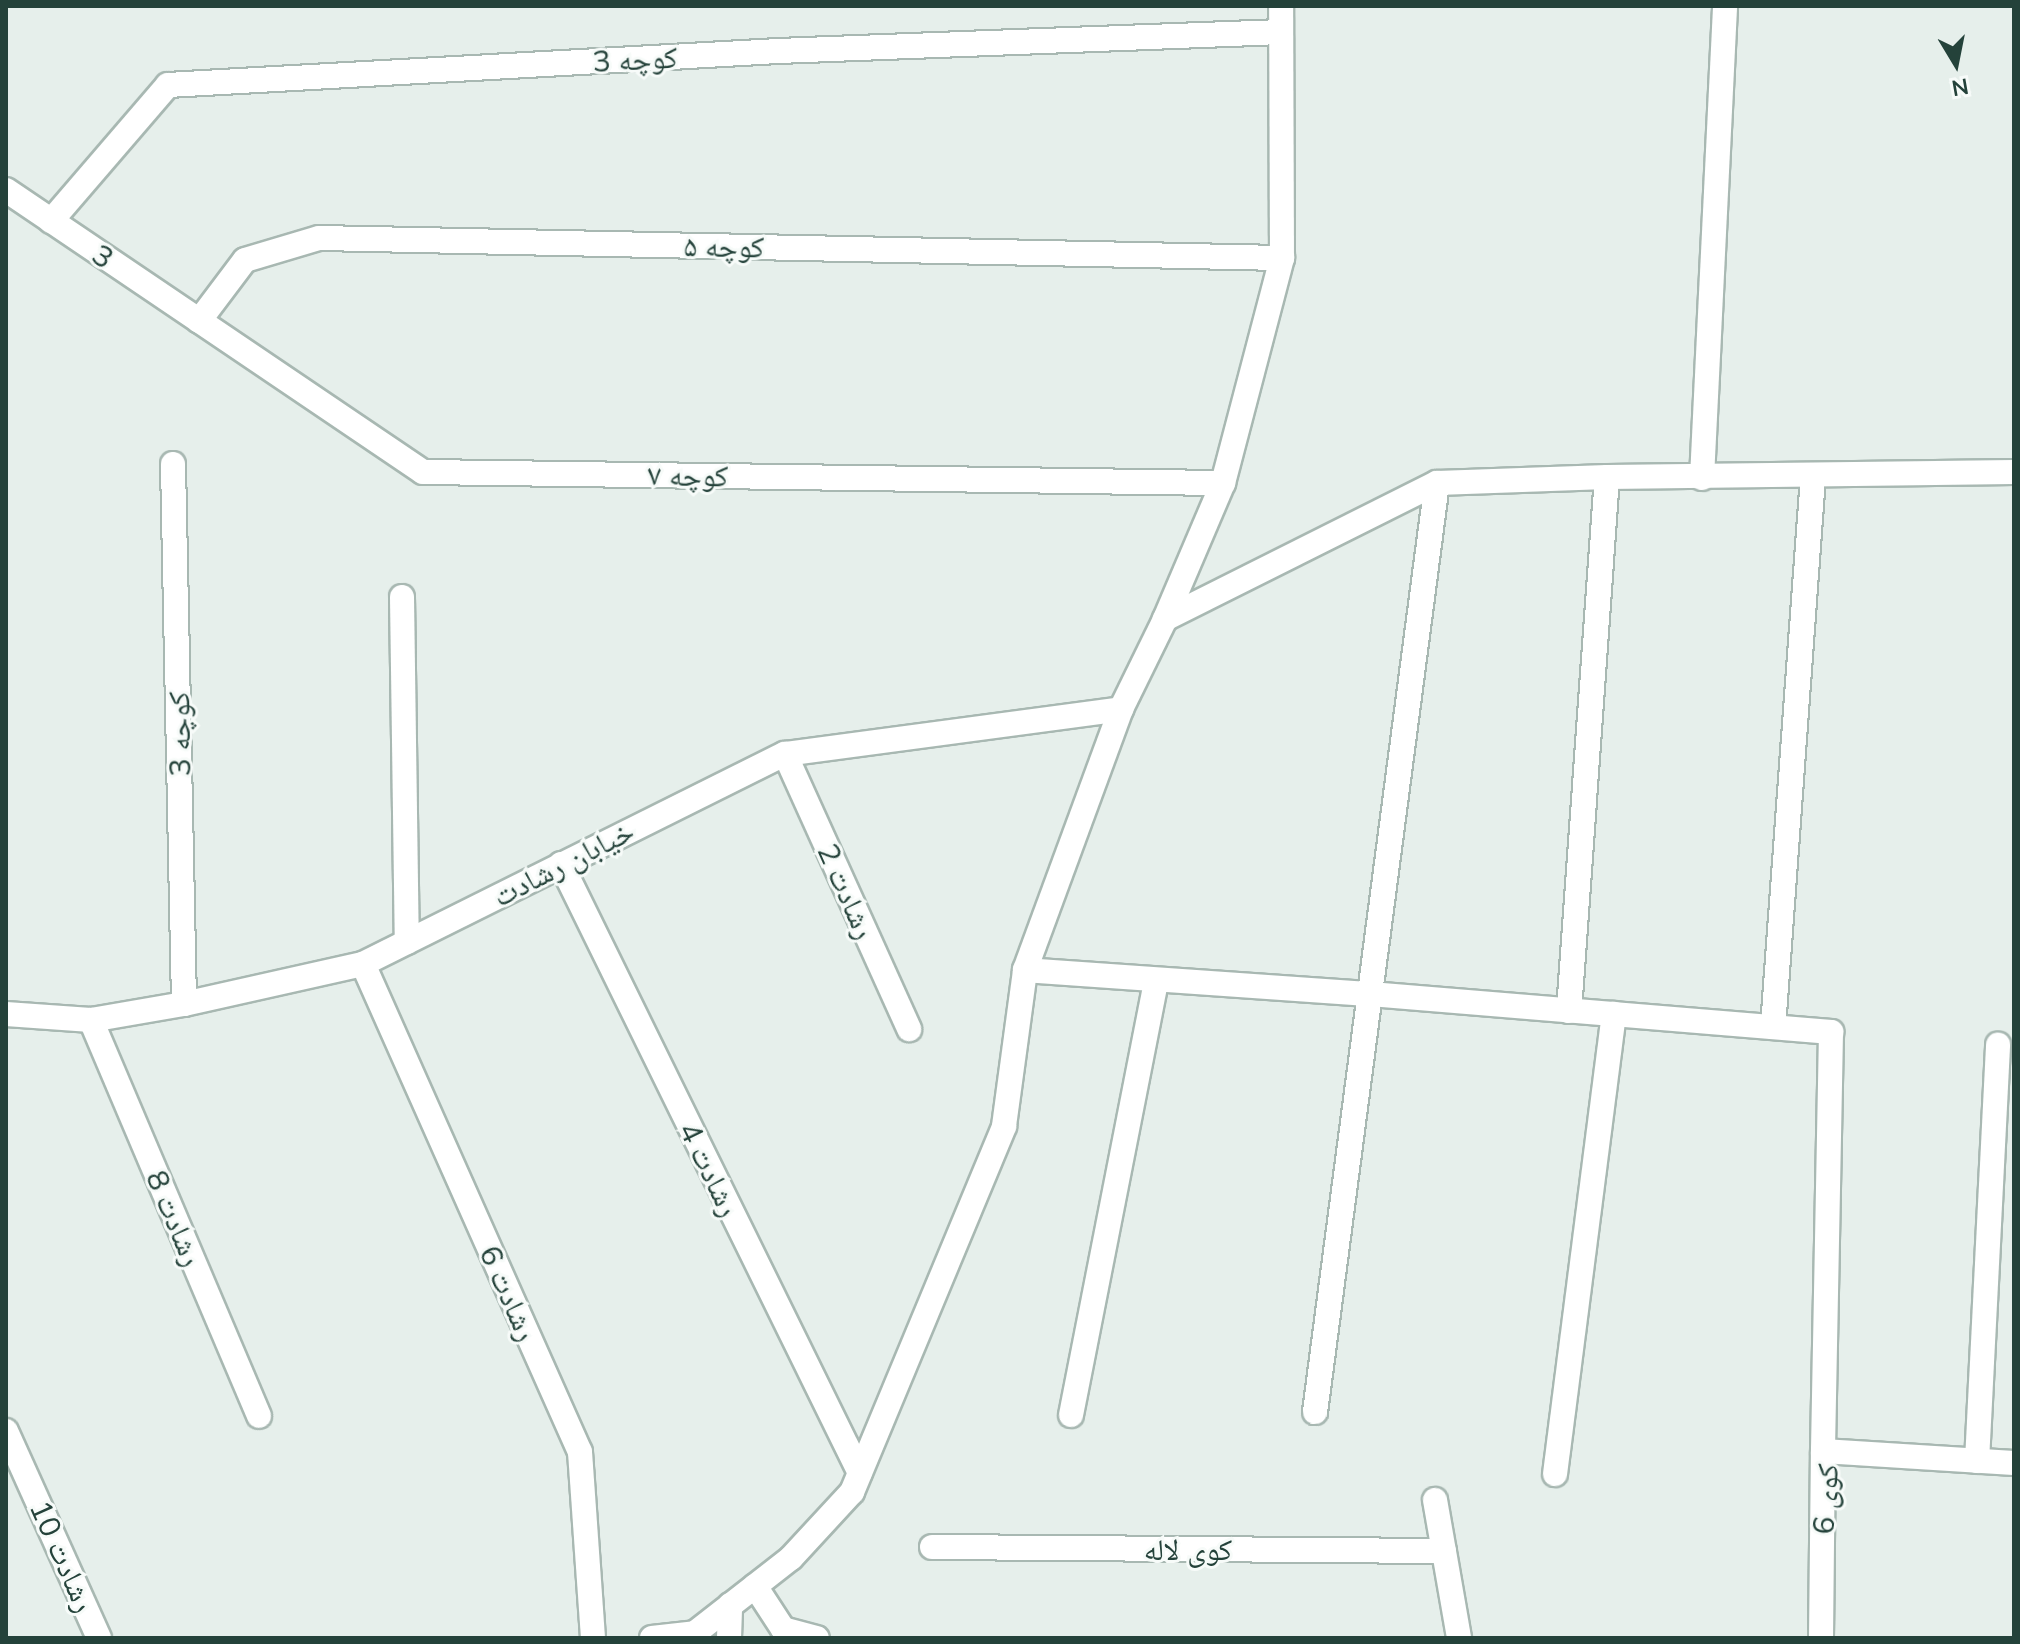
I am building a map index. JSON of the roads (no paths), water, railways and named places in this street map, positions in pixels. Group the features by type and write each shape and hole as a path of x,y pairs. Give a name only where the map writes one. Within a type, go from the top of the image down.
{"street":[{"path":"652,1638 695,1633 791,1558 852,1492 1004,1126 1025,970 1121,709 1165,619 1223,483 1282,258 1281,6"},
{"path":"1702,478 1725,6"},
{"name":"کوچه 3","path":"51,221 168,85 778,51 1281,32"},
{"name":"3","path":"6,190 199,321"},
{"name":"کوچه ۵","path":"199,321 245,260 319,238 1282,258"},
{"name":"کوچه ۷","path":"199,321 423,472 1223,483"},
{"name":"کوچه 3","path":"173,464 184,1004"},
{"path":"1165,619 1437,483 1607,477 1813,477 2014,472"},
{"path":"1569,1011 1607,477"},
{"path":"1773,1027 1813,477"},
{"path":"1315,1412 1437,483"},
{"path":"402,597 407,942"},
{"name":"خیابان رشادت","path":"6,1014 91,1020 184,1004 363,964 785,754 1121,709"},
{"name":"رشادت 2","path":"785,754 909,1029"},
{"name":"رشادت 4","path":"561,864 860,1473"},
{"name":"رشادت 6","path":"363,964 580,1452 593,1638"},
{"path":"1025,970 1370,994 1831,1032 1823,1451"},
{"path":"1071,1415 1156,980"},
{"path":"1555,1474 1614,1014"},
{"name":"رشادت 8","path":"91,1020 259,1416"},
{"path":"1977,1461 1998,1045"},
{"name":"رشادت 10","path":"6,1431 99,1638"},
{"name":"کوی 6","path":"1821,1638 1823,1451 2014,1463"},
{"path":"1435,1500 1459,1638"},
{"name":"کوی لاله","path":"932,1547 1444,1551"},
{"path":"755,1586 783,1629 817,1638"},
{"path":"729,1638 730,1605"}]}
